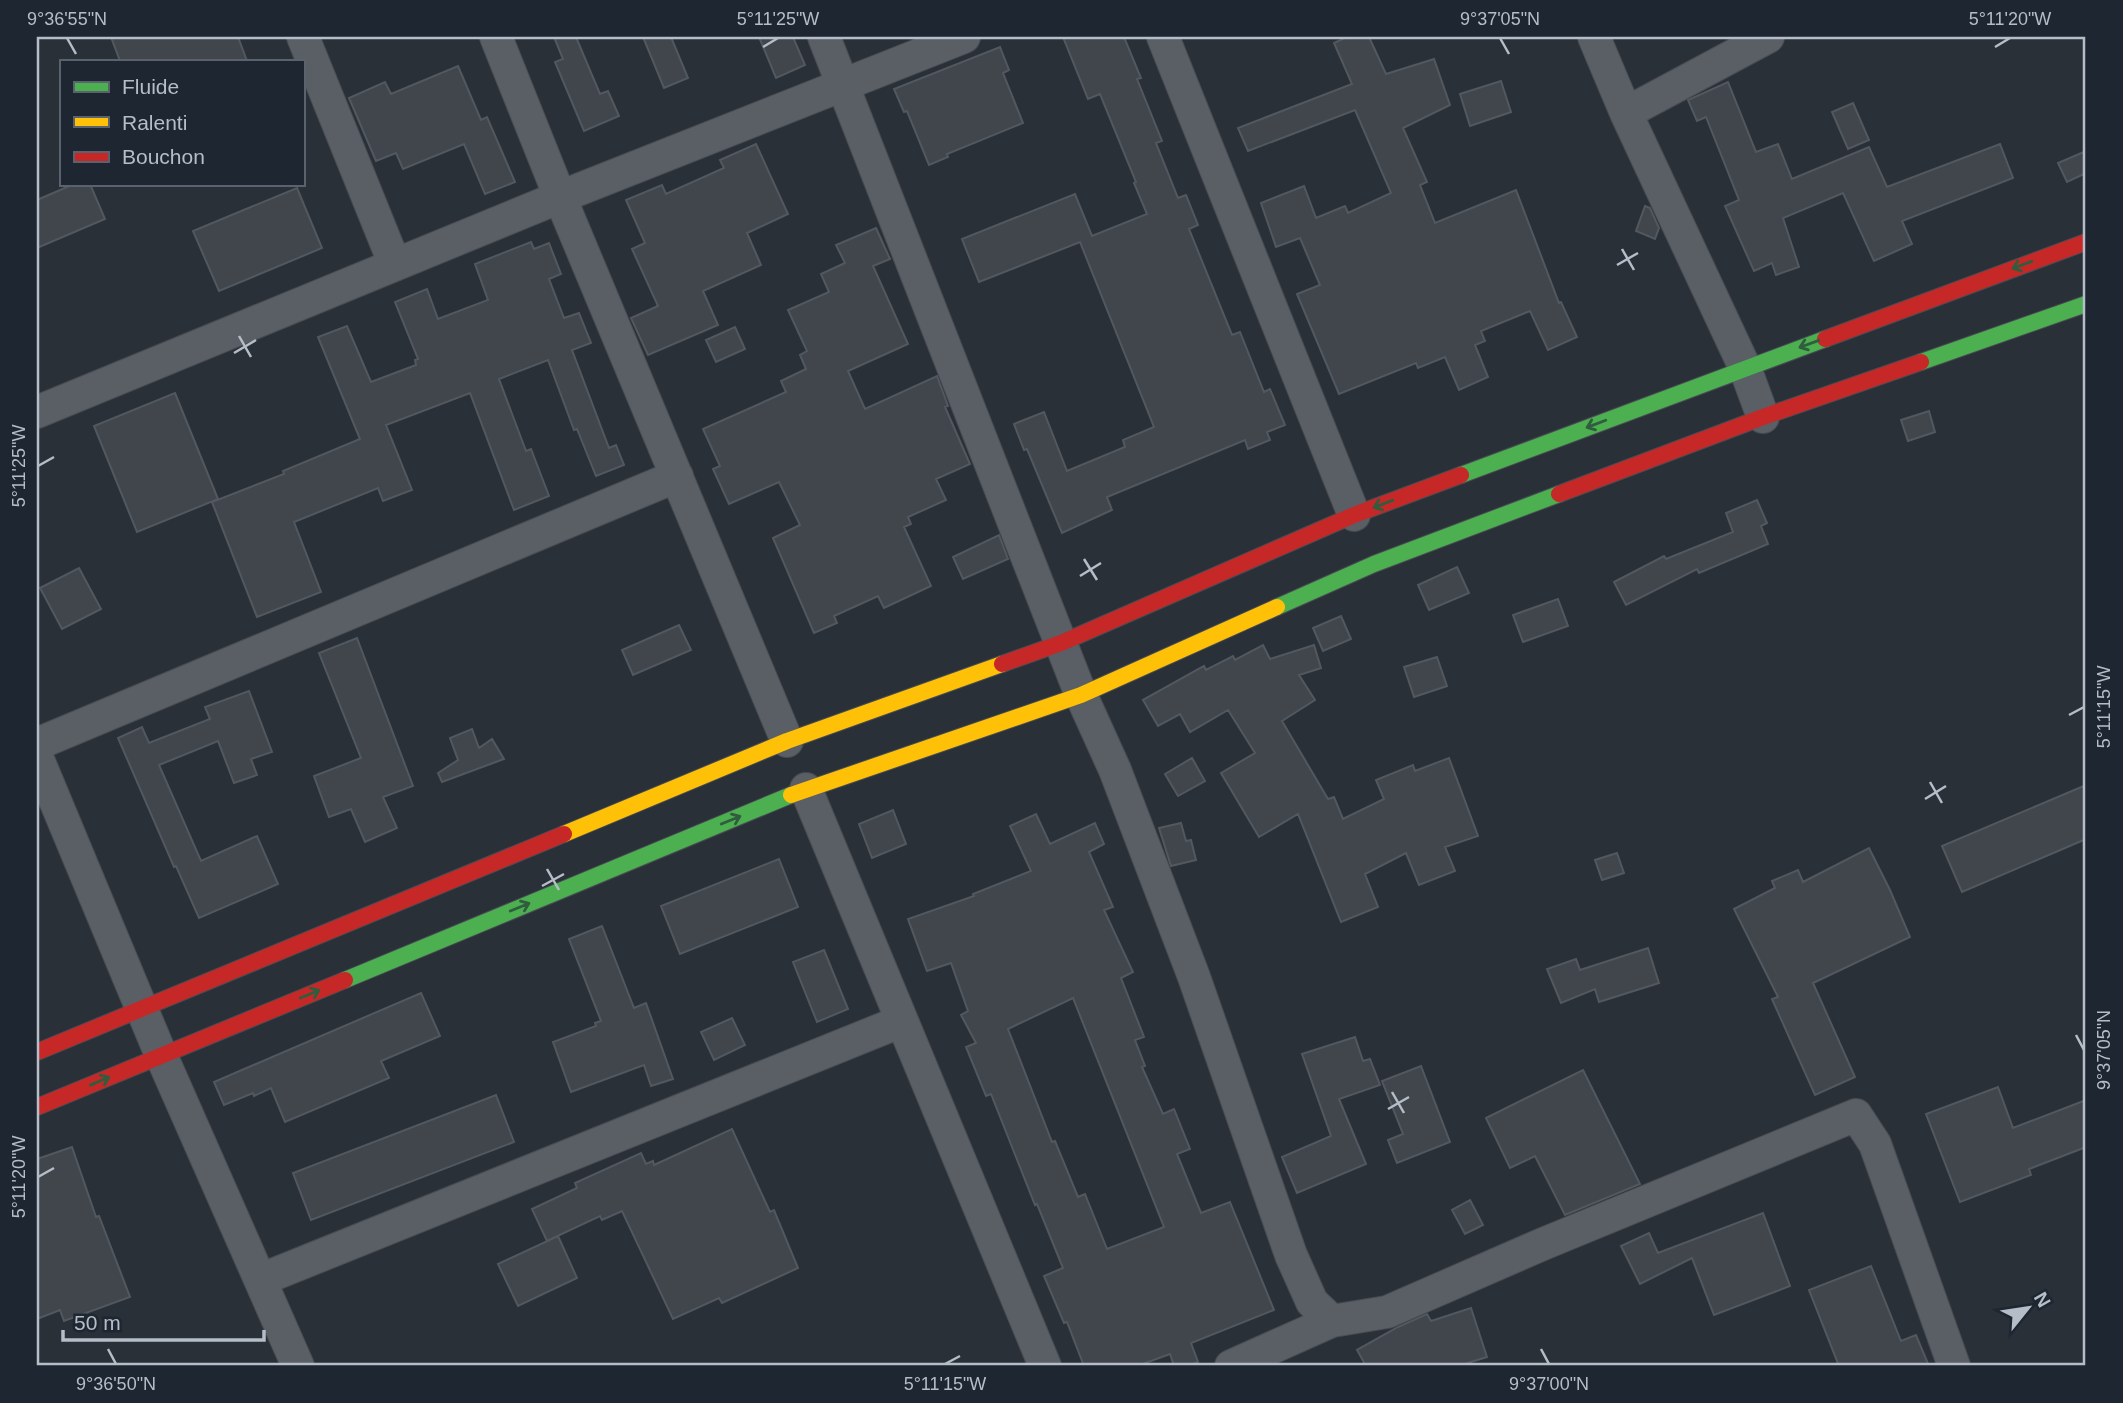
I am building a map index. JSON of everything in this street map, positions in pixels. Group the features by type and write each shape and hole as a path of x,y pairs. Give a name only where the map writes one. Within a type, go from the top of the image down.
{"highway":[{"path":"37,1052 787,741 1061,643 1354,514 2086,242"},
{"path":"37,1107 806,789 1080,695 1374,564 1763,417 2086,304"}],"street":[{"path":"303,37 395,265"},
{"path":"496,37 787,741"},
{"path":"824,37 1080,695 1115,770 1194,977 1291,1255 1312,1302 1332,1321"},
{"path":"37,412 560,197 964,37"},
{"path":"1163,37 1354,514"},
{"path":"1594,37 1626,113 1745,368 1763,417"},
{"path":"1626,113 1768,37"},
{"path":"37,744 677,476"},
{"path":"37,757 161,1055 298,1366"},
{"path":"806,789 1045,1366"},
{"path":"260,1280 902,1021"},
{"path":"1231,1366 1332,1321 1387,1312 1543,1244 1856,1115 1875,1143 1954,1366"}],"building":[{"path":"111,37 238,37 247,60 120,60"},
{"path":"554,37 576,37 600,94 608,91 619,116 584,131 555,62 563,59"},
{"path":"643,37 671,37 688,78 664,88"},
{"path":"759,37 793,37 805,65 776,78"},
{"path":"1063,37 1124,37 1141,78 1137,79 1162,141 1156,143 1178,198 1186,195 1198,225 1189,229 1232,335 1240,332 1264,392 1270,389 1285,425 1267,432 1270,440 1248,449 1245,440 1107,497 1112,510 1062,533 1014,424 1044,412 1067,471 1125,447 1123,440 1154,427 1080,242 979,282 962,239 1075,194 1092,236 1147,214 1100,94 1088,99"},
{"path":"1347,37 1369,37 1386,74 1434,59 1450,105 1403,128 1427,182 1420,185 1435,223 1516,190 1559,303 1561,302 1577,337 1548,350 1530,311 1481,331 1485,341 1475,345 1488,377 1459,390 1445,357 1418,368 1416,363 1339,394 1297,294 1320,285 1300,238 1276,247 1261,203 1304,186 1316,218 1345,206 1348,213 1391,193 1355,110 1248,151 1238,128 1352,84 1334,43"},
{"path":"1000,47 1009,70 1003,73 1023,123 947,154 948,157 929,165 907,111 904,112 894,89"},
{"path":"458,66 481,120 487,117 515,182 485,194 464,144 403,169 396,153 376,161 349,98 385,82 391,94"},
{"path":"1501,81 1511,112 1470,126 1460,94"},
{"path":"1728,82 1756,152 1778,144 1792,179 1869,147 1887,187 2000,144 2013,178 1902,221 1912,244 1874,261 1843,193 1783,218 1799,267 1776,275 1772,263 1754,271 1725,206 1739,200 1706,117 1697,121 1688,100"},
{"path":"1853,103 1869,140 1848,149 1832,112"},
{"path":"756,144 788,214 747,233 761,265 703,291 718,325 648,355 631,318 658,306 632,249 645,243 626,200 662,185 666,194 724,168 720,160"},
{"path":"2086,151 2086,173 2067,182 2058,163"},
{"path":"69,186 91,186 105,219 37,248 37,200"},
{"path":"297,188 322,248 219,291 193,231"},
{"path":"1645,206 1650,208 1659,228 1655,239 1636,231"},
{"path":"876,228 890,259 873,266 908,344 848,371 865,409 937,376 948,406 945,407 970,464 936,479 946,500 908,517 911,524 904,527 931,586 884,608 878,596 834,616 837,623 814,633 773,538 800,525 779,482 729,504 713,469 720,466 703,429 786,392 781,381 806,369 800,355 807,351 788,310 829,292 821,274 845,263 836,245"},
{"path":"531,242 534,249 549,243 561,274 549,279 564,318 579,313 591,343 572,350 609,448 616,445 624,465 596,476 577,429 574,430 548,360 499,379 526,451 531,449 549,496 514,510 470,393 386,425 412,490 383,501 378,488 294,522 321,592 257,617 212,502 284,474 283,471 360,439 318,337 347,326 371,382 416,365 415,360 418,359 395,302 427,289 438,319 488,300 475,264"},
{"path":"735,327 745,349 716,362 706,340"},
{"path":"175,393 218,499 137,532 94,426"},
{"path":"1929,411 1935,432 1908,441 1901,420"},
{"path":"1757,500 1767,523 1761,526 1768,544 1699,573 1697,569 1626,605 1614,582 1664,556 1666,559 1733,532 1726,513"},
{"path":"999,535 1008,559 963,579 953,557"},
{"path":"1457,567 1469,593 1429,610 1418,585"},
{"path":"79,568 101,609 62,629 40,588"},
{"path":"1558,599 1568,626 1523,642 1513,615"},
{"path":"1341,616 1351,639 1323,651 1313,628"},
{"path":"679,625 691,650 633,675 622,650"},
{"path":"357,638 413,786 383,797 397,828 365,842 351,809 329,817 314,776 361,758 319,653"},
{"path":"1263,645 1270,659 1314,645 1321,668 1299,675 1315,700 1282,721 1328,799 1334,797 1343,819 1384,799 1376,780 1413,765 1415,771 1449,758 1478,836 1445,847 1455,871 1419,885 1406,853 1365,874 1378,907 1341,922 1298,814 1259,837 1221,773 1255,753 1228,710 1190,732 1180,714 1158,726 1143,700 1204,666 1206,670 1233,656 1235,660"},
{"path":"1437,657 1447,686 1414,697 1404,667"},
{"path":"249,691 272,752 251,759 257,775 234,783 218,741 159,765 201,861 257,836 278,884 199,918 118,738 142,727 149,743 210,719 205,707"},
{"path":"472,729 479,748 492,739 504,759 442,782 438,773 458,760 450,738"},
{"path":"1192,758 1205,781 1178,796 1165,774"},
{"path":"2086,785 2086,839 1962,892 1942,846"},
{"path":"893,810 906,844 872,858 859,824"},
{"path":"1036,814 1050,844 1095,823 1104,844 1089,852 1113,907 1104,910 1133,972 1121,978 1144,1037 1135,1040 1145,1066 1142,1067 1163,1114 1174,1109 1190,1149 1177,1154 1201,1213 1230,1202 1274,1310 1191,1343 1198,1362 1187,1366 1174,1366 1170,1354 1137,1366 1084,1366 1067,1322 1064,1323 1044,1276 1063,1268 991,1094 986,1096 966,1047 976,1043 961,1015 968,1011 951,963 927,971 908,919 974,896 973,894 1031,871 1010,826","holes":["1073,998 1164,1227 1107,1249 1085,1194 1078,1197 1055,1141 1052,1142 1008,1029"]},
{"path":"1181,823 1186,841 1191,840 1196,860 1171,866 1159,828"},
{"path":"1869,848 1910,937 1813,983 1855,1077 1815,1095 1772,999 1778,997 1734,909 1775,888 1772,881 1798,870 1803,882"},
{"path":"1617,853 1624,873 1602,880 1595,860"},
{"path":"779,859 798,907 680,954 661,906"},
{"path":"602,926 634,1008 646,1003 673,1079 651,1086 644,1065 571,1092 553,1042 596,1026 595,1023 601,1021 569,939"},
{"path":"1648,948 1659,983 1599,1002 1595,989 1561,1003 1547,969 1576,959 1580,970"},
{"path":"824,950 848,1009 817,1022 793,962"},
{"path":"421,993 440,1036 381,1061 389,1078 285,1122 271,1088 224,1105 214,1082"},
{"path":"732,1018 745,1045 714,1060 701,1032"},
{"path":"1355,1037 1363,1061 1370,1059 1380,1085 1339,1099 1366,1164 1297,1193 1282,1157 1331,1136 1302,1054"},
{"path":"1421,1066 1450,1142 1397,1163 1388,1140 1403,1134 1382,1081"},
{"path":"1583,1070 1640,1184 1565,1215 1535,1156 1510,1168 1486,1118"},
{"path":"1998,1087 2013,1128 2086,1100 2086,1147 2029,1169 2031,1175 1960,1202 1926,1114"},
{"path":"496,1095 514,1142 311,1220 293,1173"},
{"path":"732,1129 770,1212 774,1210 798,1268 722,1303 719,1298 673,1319 622,1211 602,1220 600,1216 547,1241 532,1209 577,1188 575,1183 641,1153 646,1164 653,1161 654,1165"},
{"path":"72,1147 96,1217 99,1216 130,1297 64,1321 60,1310 37,1319 37,1159"},
{"path":"1470,1200 1483,1225 1465,1234 1452,1210"},
{"path":"1763,1213 1790,1286 1714,1315 1692,1258 1640,1284 1621,1246 1649,1233 1658,1253"},
{"path":"558,1236 577,1278 518,1306 498,1264"},
{"path":"1871,1266 1901,1341 1916,1335 1929,1366 1839,1366 1809,1290"},
{"path":"1471,1308 1487,1357 1458,1366 1366,1366 1357,1350 1427,1314 1431,1321"}],"traffic: fast":[{"path":"1921,362 2086,304"},
{"path":"1461,475 1825,339"},
{"path":"1277,607 1374,564 1559,494"},
{"path":"345,980 791,795"}],"traffic: slow":[{"path":"791,795 1081,695 1277,607"},
{"path":"564,834 787,741 1002,664"}],"traffic: jam":[{"path":"1825,339 2086,242"},
{"path":"1559,494 1763,417 1921,362"},
{"path":"1002,664 1061,643 1354,515 1461,475"},
{"path":"37,1052 564,834"},
{"path":"37,1107 345,980"}]}
